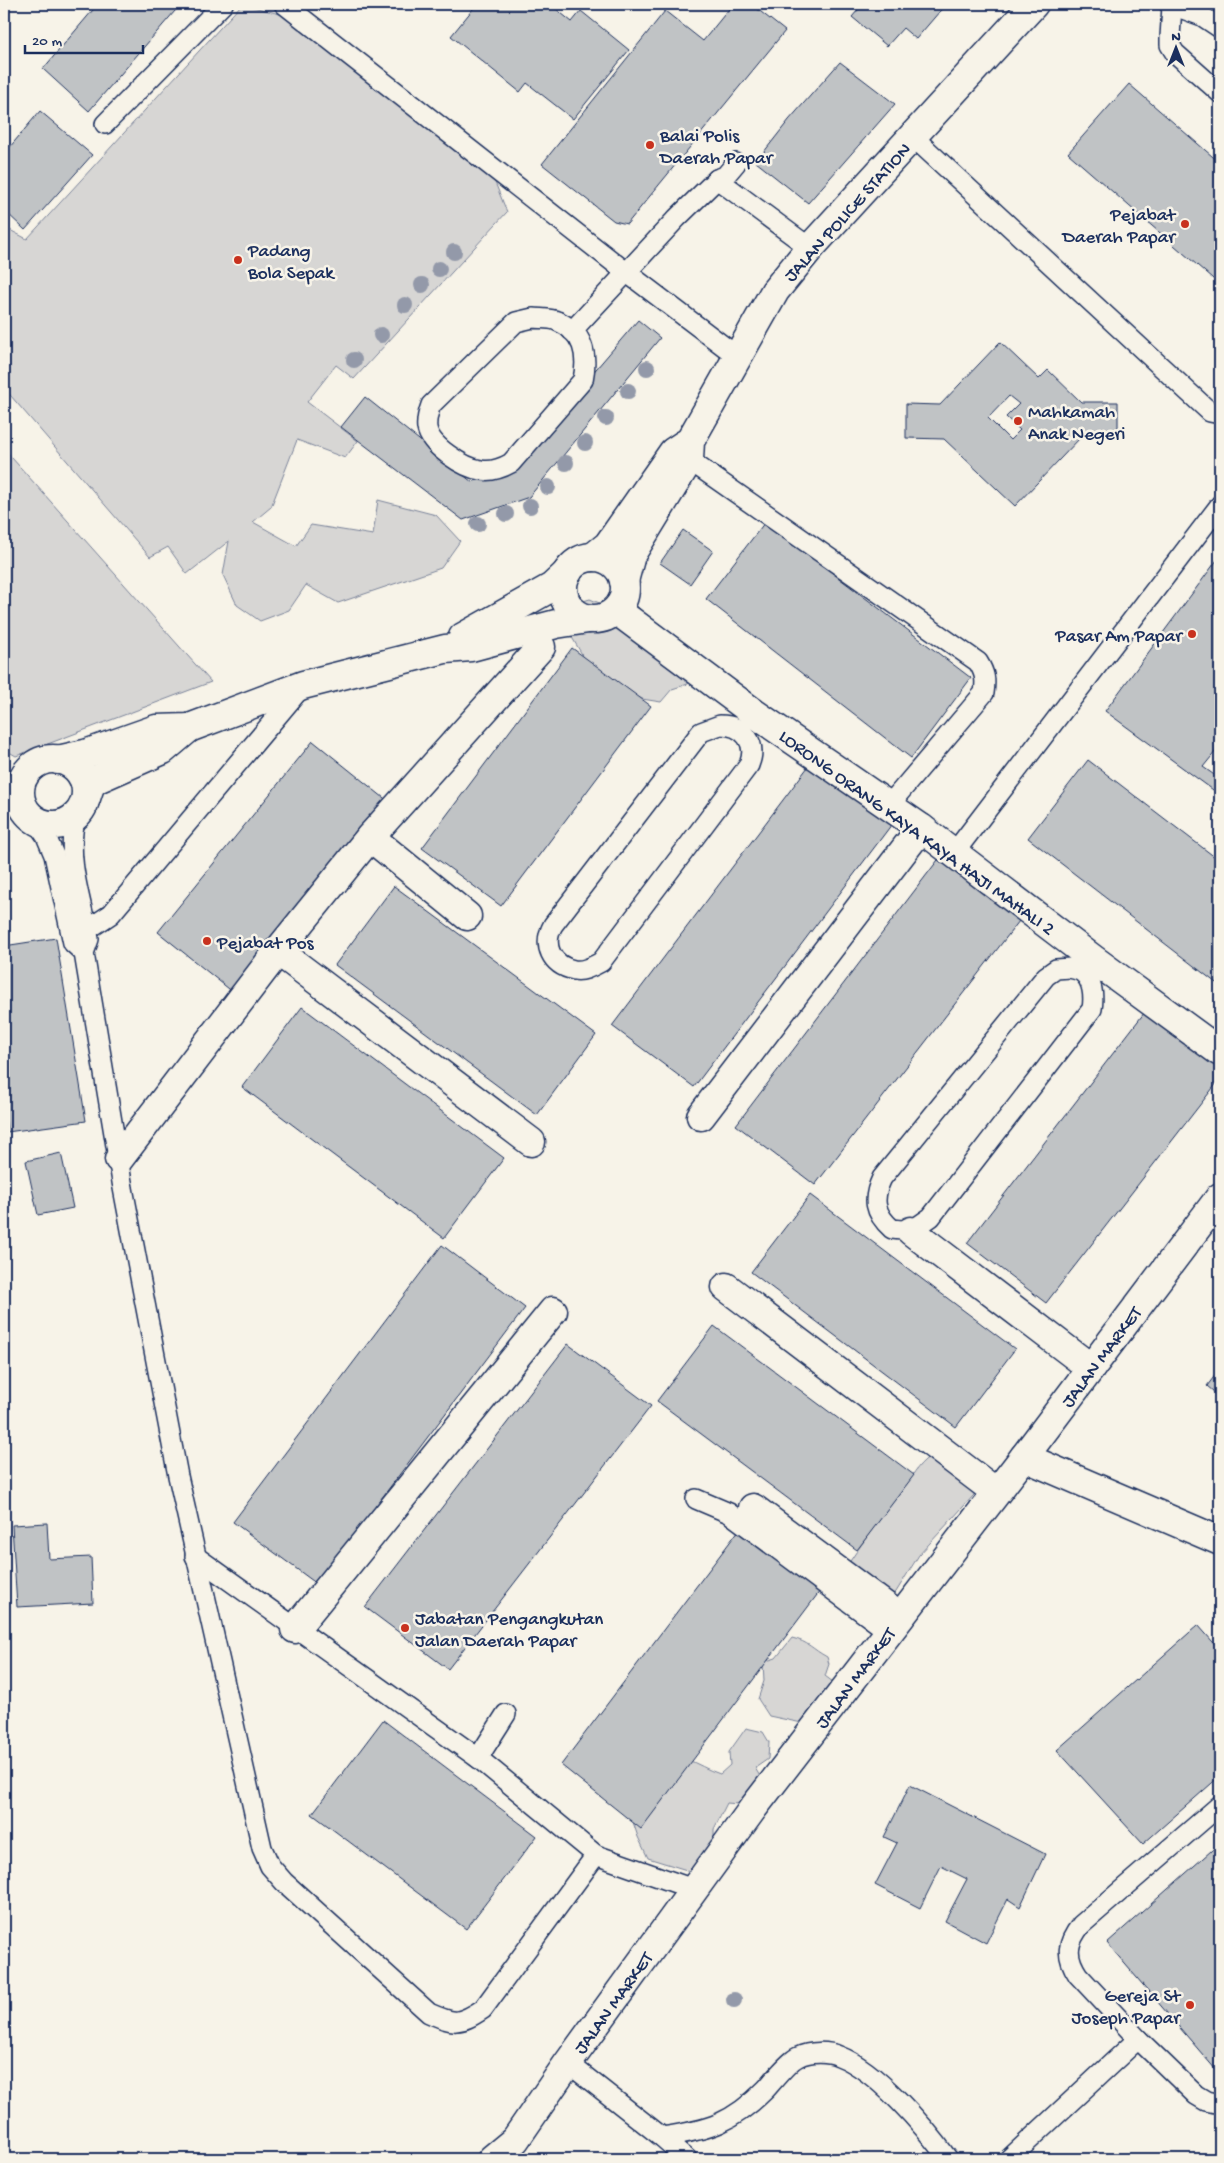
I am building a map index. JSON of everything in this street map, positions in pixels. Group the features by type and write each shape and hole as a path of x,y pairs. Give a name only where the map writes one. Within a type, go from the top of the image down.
{"street":[{"name":"JALAN POLICE STATION","path":"624,581 631,555 690,450 738,356 775,291 810,248 1034,4"},
{"name":"JALAN POLICE STATION","path":"593,557 608,545 673,452 690,450"},
{"path":"4,766 48,762 85,754 156,729 189,728 303,685 445,649 471,647 556,624 608,616 616,610 622,601 625,591 620,571 603,559 593,557 583,559 574,564 552,587 508,614 466,635 445,649"},
{"path":"568,572 564,581 565,601 578,615 588,619"},
{"name":"LORONG ORANG KAYA KAYA HAJI MAHALI 2","path":"616,610 748,722 889,805 954,853 1087,965 1220,1052"},
{"path":"119,1159 278,950 370,837 541,647"},
{"path":"4,796 45,824 56,825 67,822 81,807 90,786 95,780 163,750 189,728"},
{"path":"30,815 21,802 20,790 23,780 28,770 48,762 68,763 76,769 86,787 81,807"},
{"path":"701,1116 921,828"},
{"path":"370,837 467,916"},
{"path":"278,950 531,1142"},
{"name":"JALAN MARKET","path":"492,2159 515,2140 693,1889 894,1624 1024,1457 1220,1197"},
{"path":"911,1231 1091,1368"},
{"path":"726,1287 996,1492"},
{"path":"295,1629 553,1311"},
{"path":"1024,1457 1220,1541"},
{"path":"753,1508 894,1624"}],"lane":[{"path":"105,124 223,4"},
{"path":"284,4 626,272 738,356"},
{"path":"1220,28 1212,21 1197,14 1170,5 1172,26 1170,45 1175,53 1220,93"},
{"path":"1172,26 1180,17 1197,14"},
{"path":"912,136 1210,412 1220,414"},
{"path":"572,331 677,218 717,179 725,176 736,163"},
{"path":"717,179 810,248"},
{"path":"533,318 557,320 572,331 584,347 586,362 583,380 511,463 498,469 482,470 462,465 436,443 428,430 427,417 431,405 516,322 533,318"},
{"path":"690,450 978,662 986,675 984,693 889,805"},
{"path":"954,853 1220,505"},
{"path":"87,930 111,914 303,685"},
{"path":"748,722 753,755 749,765 601,962 581,970 574,970 557,962 551,954 547,943 548,934 553,925 701,732 720,725 748,722"},
{"path":"81,807 71,832 71,852 89,940 84,953 145,1307 195,1556 262,1848 270,1866 284,1882 429,2013 451,2022 469,2018 483,2009 596,1855"},
{"path":"30,815 46,836 54,855 73,943 84,953"},
{"path":"1087,965 1094,996 1092,1010 931,1217 911,1231 892,1229 879,1214 876,1192 882,1178 1046,976 1056,969 1087,965"},
{"path":"696,1499 728,1513 894,1624"},
{"path":"195,1556 478,1758 596,1855 693,1889"},
{"path":"478,1758 506,1714"},
{"path":"1220,1804 1081,1925 1072,1936 1068,1949 1070,1963 1078,1974 1138,2039 1196,2095 1206,2102 1220,2104"},
{"path":"1009,2159 1138,2039"},
{"path":"662,2137 695,2132 728,2120 751,2103 797,2057 817,2052 838,2055 858,2065 897,2100 948,2159"},
{"path":"568,2063 687,2159"}],"shaded area":[{"path":"242,4 291,17 494,180 507,212 354,379 336,365 307,402 358,441 345,458 297,440 271,507 253,522 296,546 311,525 373,535 378,500 436,515 460,541 441,568 338,603 306,585 289,610 260,621 237,605 223,575 229,541 187,574 168,547 150,557 4,388 4,227 27,239"},
{"path":"4,449 211,682 16,756 4,749"},
{"path":"590,599 616,610 636,605 697,666 688,684 672,689 661,702 642,699 605,679 583,656 564,624 567,613 572,607 579,602"},
{"path":"930,1456 977,1482 974,1495 919,1555 896,1592 876,1614 842,1573 918,1468"},
{"path":"792,1638 807,1644 827,1657 829,1664 825,1676 833,1682 802,1723 769,1716 758,1699 764,1681 763,1662 776,1658"},
{"path":"746,1728 763,1732 769,1742 768,1759 755,1768 761,1778 738,1804 727,1803 714,1829 714,1843 690,1871 648,1858 633,1822 685,1759 720,1774 730,1765 729,1752"}],"building":[{"path":"98,4 181,4 89,111 43,69"},
{"path":"477,4 550,4 572,22 581,11 629,50 573,119 527,83 520,92 451,36"},
{"path":"733,4 751,4 785,31 627,224 614,221 542,164 665,11 703,41"},
{"path":"863,4 946,4 916,39 903,28 887,46 852,17"},
{"path":"840,62 895,104 808,203 756,162 789,120"},
{"name":"Pejabat Daerah Papar","path":"1129,84 1220,163 1220,285 1068,153"},
{"path":"40,111 92,155 25,230 4,210 4,154"},
{"path":"638,320 660,338 529,497 463,520 341,427 365,397 472,482 514,465"},
{"path":"1000,342 1039,379 1048,370 1081,402 1118,402 1118,436 1082,436 1015,506 944,439 906,438 906,404 940,405","holes":["1009,396 1019,404 1006,417 1020,430 1010,440 988,418"]},
{"path":"765,522 971,678 911,758 706,599"},
{"path":"683,530 713,551 690,584 660,563"},
{"name":"Pasar Am Papar","path":"1220,556 1220,746 1203,767 1220,779 1220,795 1105,711"},
{"path":"572,648 651,706 501,906 422,848"},
{"path":"313,741 389,802 234,993 158,932"},
{"path":"814,759 895,820 694,1087 612,1026"},
{"path":"1088,760 1220,861 1220,986 1028,838"},
{"path":"944,852 1026,912 815,1185 736,1125"},
{"path":"394,886 596,1035 537,1115 335,965"},
{"path":"56,938 86,1121 7,1132 4,1110 4,946"},
{"path":"302,1007 504,1158 444,1238 242,1087"},
{"path":"1148,1008 1220,1064 1220,1079 1046,1303 967,1243"},
{"path":"61,1153 73,1208 38,1215 26,1161"},
{"path":"810,1195 1015,1349 956,1427 751,1272"},
{"path":"442,1245 525,1308 317,1584 233,1522"},
{"path":"714,1326 914,1475 857,1550 657,1401"},
{"path":"568,1344 651,1406 448,1669 365,1607"},
{"path":"1220,1369 1220,1397 1207,1386"},
{"path":"47,1523 49,1559 91,1557 93,1603 17,1607 12,1525"},
{"path":"739,1530 820,1591 641,1829 561,1765"},
{"path":"1198,1625 1220,1650 1220,1776 1143,1844 1057,1750"},
{"path":"383,1720 537,1836 466,1929 312,1814"},
{"path":"910,1785 1045,1854 1020,1907 1008,1899 986,1943 945,1921 967,1879 941,1866 920,1908 875,1885 897,1843 884,1837"},
{"name":"Gereja St Joseph Papar","path":"1220,1843 1220,2066 1216,2070 1107,1943"}],"place":[{"name":"Balai Polis Daerah Papar","path":"650,145"},
{"name":"Pejabat Daerah Papar","path":"1185,224"},
{"name":"Padang Bola Sepak","path":"238,260"},
{"name":"Mahkamah Anak Negeri","path":"1018,421"},
{"name":"Pasar Am Papar","path":"1192,634"},
{"name":"Pejabat Pos","path":"207,941"},
{"name":"Jabatan Pengangkutan Jalan Daerah Papar","path":"405,1628"},
{"name":"Gereja St Joseph Papar","path":"1190,2005"}]}
